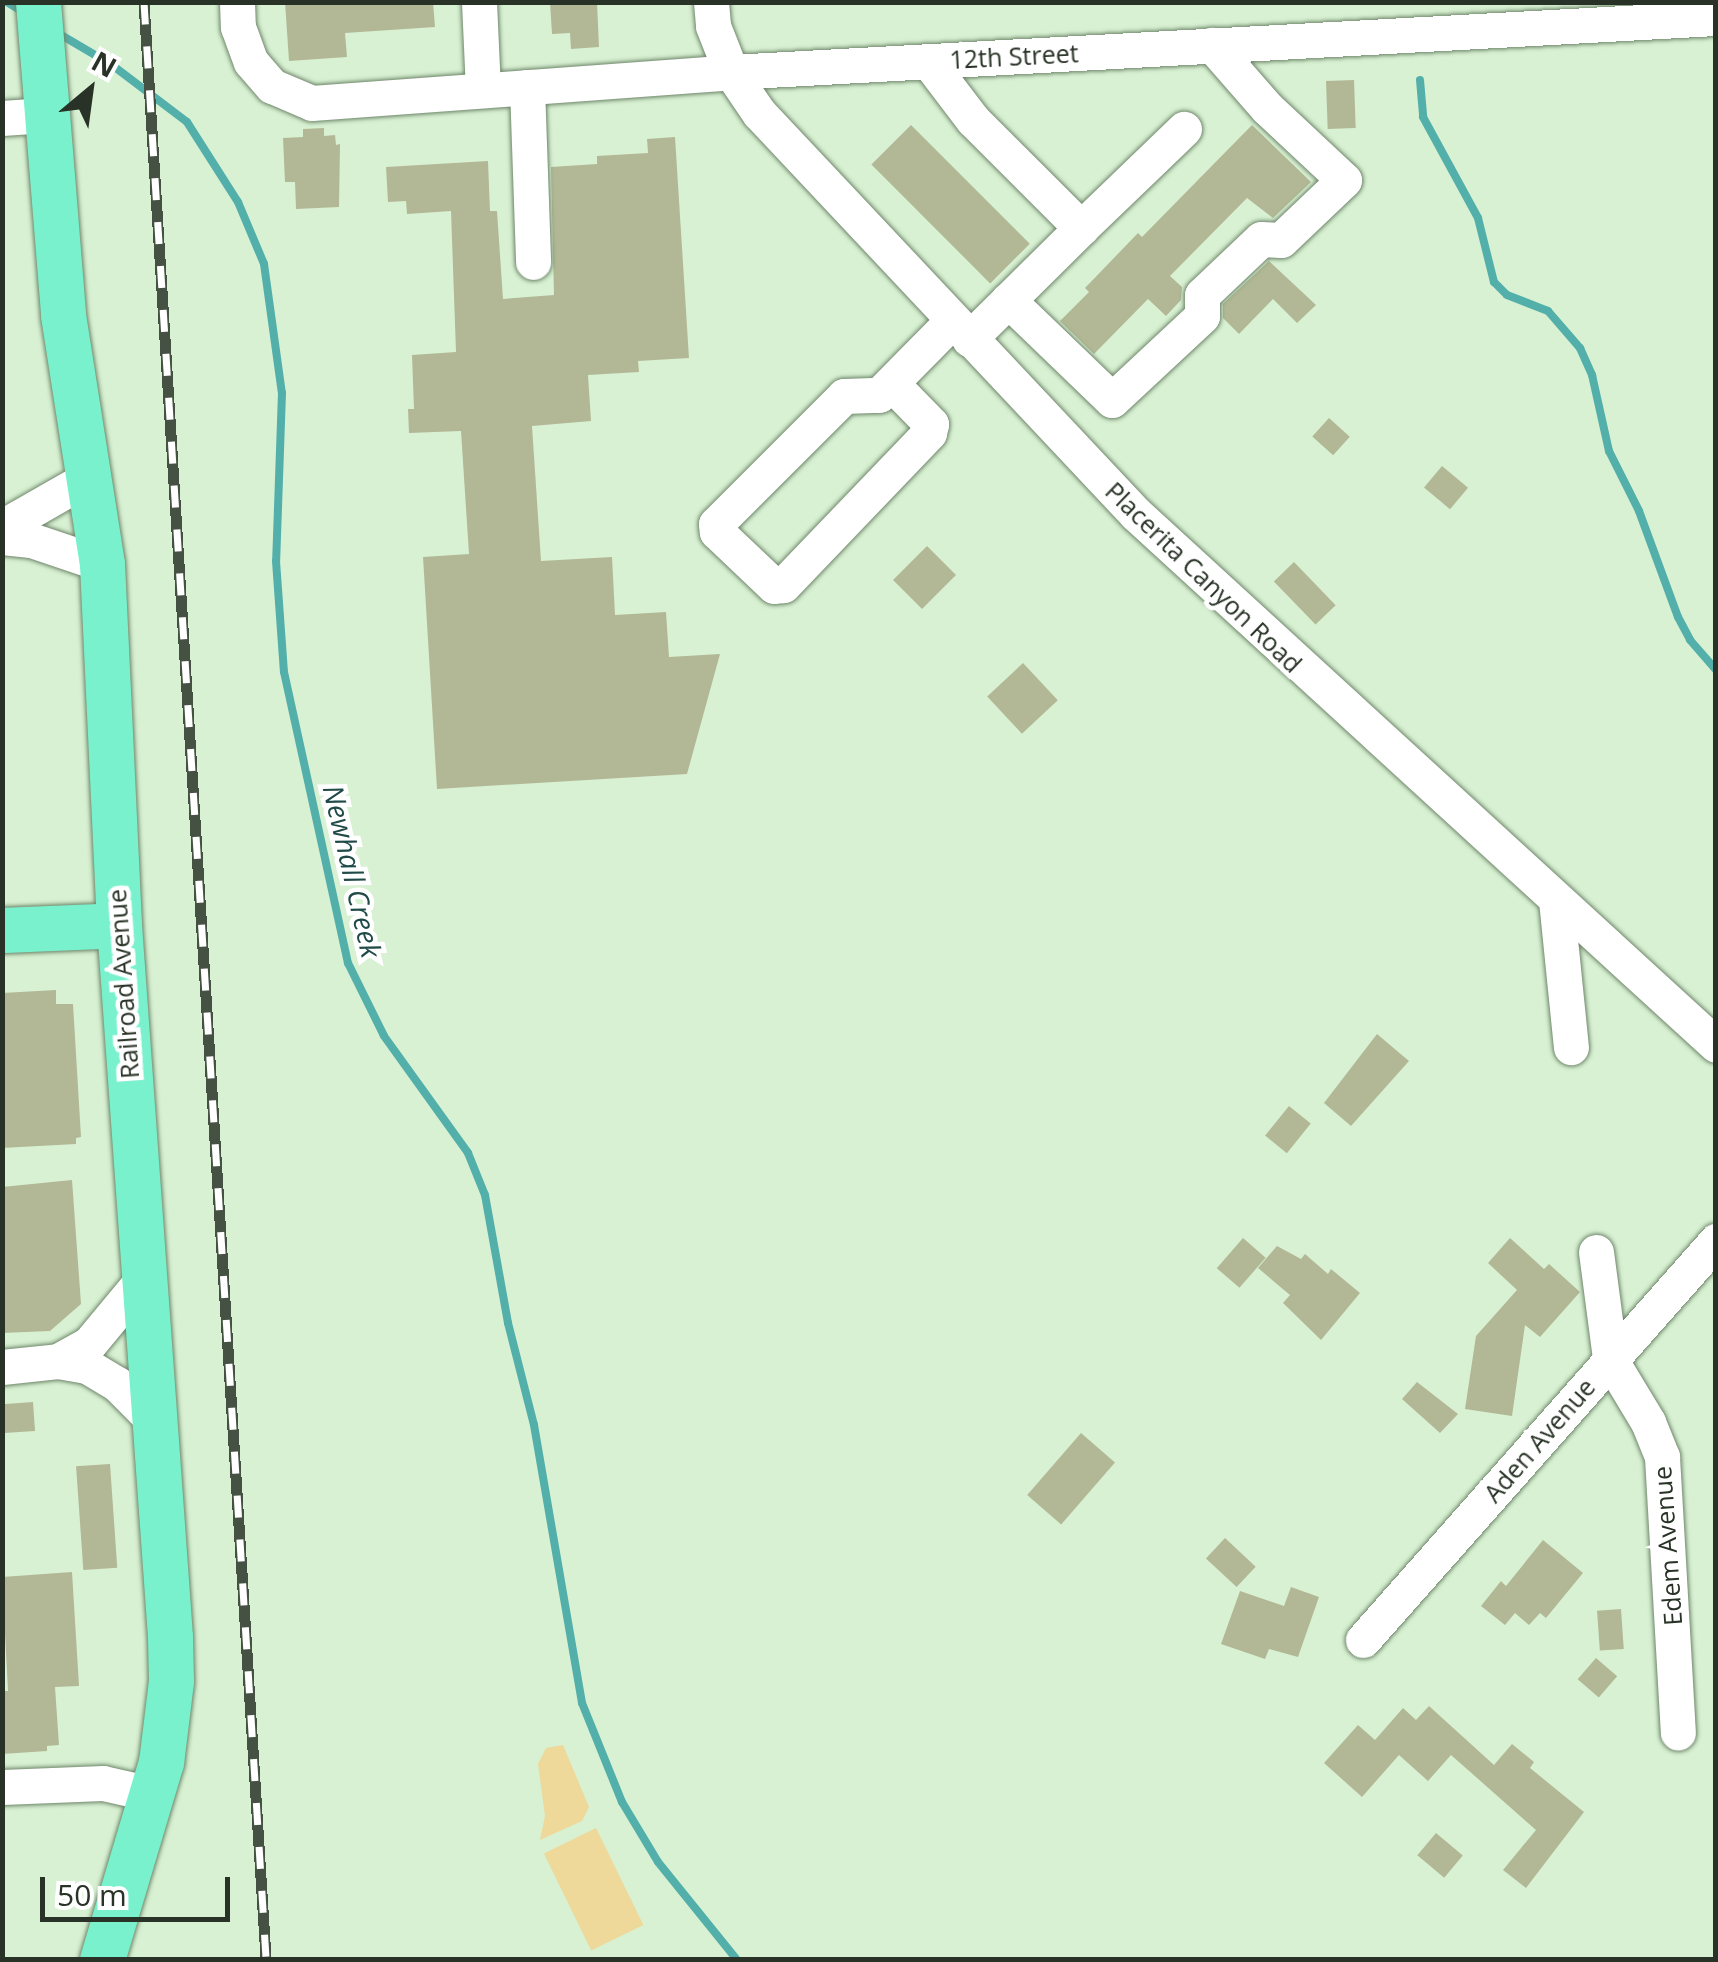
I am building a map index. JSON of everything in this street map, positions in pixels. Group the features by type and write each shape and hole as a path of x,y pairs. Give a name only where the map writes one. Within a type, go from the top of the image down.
{"main road":[{"name":"Railroad Avenue","path":"38,2 30,102 102,564 119,926 142,1280 167,1554 171,1681 152,1794 102,1960"},
{"path":"2,930 119,926"}],"street":[{"name":"12th Street","path":"236,2 238,26 251,62 272,86 312,103 731,72 1212,45 1626,12 1716,18"},
{"path":"480,2 482,90"},
{"name":"Placerita Canyon Road","path":"711,2 713,26 731,72 760,113 1190,568 1716,1045"},
{"path":"1008,300 1112,400 1202,316 1202,294 1261,239 1281,240 1344,180 1267,108 1212,45"},
{"path":"928,60 974,120 1081,228"},
{"path":"527,87 533,262"},
{"path":"892,384 931,424 928,433 783,586 774,586 714,528 844,396 879,395 892,384 961,330 1008,300 1184,128"},
{"path":"2,527 91,476"},
{"path":"2,537 31,540 102,564"},
{"path":"1556,900 1571,1046"},
{"name":"Aden Avenue","path":"1363,1640 1716,1241"},
{"name":"Edem Avenue","path":"1596,1252 1610,1359 1648,1422 1662,1457 1678,1732"},
{"path":"58,1361 90,1344 142,1280"},
{"path":"2,1367 58,1361 87,1366 117,1384 154,1420"},
{"path":"2,1786 103,1783 152,1794"}],"shaded area":[{"path":"563,1745 589,1807 582,1821 540,1840 545,1816 538,1764 546,1748"},
{"path":"596,1828 643,1925 591,1950 544,1853"}],"building":[{"path":"285,2 433,2 435,27 345,33 347,57 289,61"},
{"path":"550,2 597,2 599,47 571,49 570,33 552,34"},
{"path":"1354,80 1356,128 1328,129 1326,81"},
{"path":"911,125 1030,244 990,283 871,165"},
{"path":"1252,125 1311,182 1273,218 1247,198 1170,276 1182,287 1181,300 1166,316 1148,299 1094,354 1060,321 1089,292 1085,288 1138,233 1142,237"},
{"path":"324,128 324,136 335,135 336,145 340,144 339,207 296,209 295,182 285,182 283,138 303,137 303,129"},
{"path":"675,137 689,358 638,361 639,372 588,375 591,421 532,426 541,561 612,557 615,615 666,612 669,657 720,654 687,774 437,789 423,557 469,554 461,431 409,433 408,409 414,409 412,355 456,352 451,211 407,214 406,201 388,202 386,167 488,161 490,211 497,211 503,299 554,295 551,167 597,164 597,156 648,153 647,139"},
{"path":"1269,261 1316,305 1297,323 1273,299 1239,334 1223,318 1223,304"},
{"path":"1329,418 1350,437 1333,455 1312,437"},
{"path":"1442,466 1468,488 1450,509 1424,487"},
{"path":"927,546 956,575 922,609 893,580"},
{"path":"1294,562 1336,605 1316,625 1274,581"},
{"path":"1023,663 1058,700 1022,734 987,696"},
{"path":"56,990 56,1004 73,1004 81,1137 76,1138 76,1144 2,1148 2,993"},
{"path":"1377,1034 1409,1061 1351,1126 1324,1103"},
{"path":"1289,1106 1311,1124 1287,1153 1265,1136"},
{"path":"72,1180 81,1304 50,1331 2,1333 2,1187"},
{"path":"1243,1238 1266,1258 1239,1288 1217,1268"},
{"path":"1510,1238 1544,1269 1549,1264 1580,1292 1540,1337 1525,1325 1512,1416 1465,1409 1476,1336 1517,1290 1488,1263"},
{"path":"1277,1246 1301,1259 1305,1254 1328,1274 1331,1269 1360,1293 1321,1340 1283,1303 1290,1295 1258,1268"},
{"path":"1417,1382 1458,1414 1440,1433 1402,1399"},
{"path":"33,1402 35,1431 4,1433 2,1404"},
{"path":"1081,1433 1115,1463 1061,1524 1027,1495"},
{"path":"110,1464 117,1568 83,1570 76,1466"},
{"path":"1225,1538 1256,1567 1237,1587 1206,1558"},
{"path":"1543,1540 1583,1573 1546,1618 1540,1613 1529,1625 1515,1613 1505,1625 1481,1606 1501,1581 1506,1586"},
{"path":"72,1572 79,1686 55,1687 59,1745 47,1746 47,1751 2,1754 2,1691 8,1691 2,1577"},
{"path":"1291,1587 1319,1597 1298,1657 1269,1649 1265,1659 1221,1644 1240,1591 1284,1606"},
{"path":"1621,1609 1624,1649 1600,1651 1597,1611"},
{"path":"1596,1658 1617,1676 1599,1698 1578,1679"},
{"path":"1429,1706 1494,1765 1512,1744 1534,1762 1530,1768 1584,1812 1526,1888 1503,1870 1536,1830 1451,1755 1428,1781 1399,1755 1362,1797 1324,1763 1358,1725 1375,1740 1403,1708 1416,1720"},
{"path":"1436,1833 1463,1855 1444,1878 1417,1855"}],"waterway":[{"name":"Newhall Creek","path":"7,2 23,12"},
{"name":"Newhall Creek","path":"56,32 112,65 187,122 238,202 264,264 282,393 276,561 284,672 348,963 384,1036 468,1153 485,1195 508,1323 534,1425 582,1703 622,1802 658,1862 737,1960"},
{"path":"1420,80 1423,117 1478,218 1494,282 1507,295 1548,311 1580,348 1592,375 1609,451 1639,511 1678,617 1690,640 1716,670"}],"railway":[{"path":"144,2 266,1960"}]}
